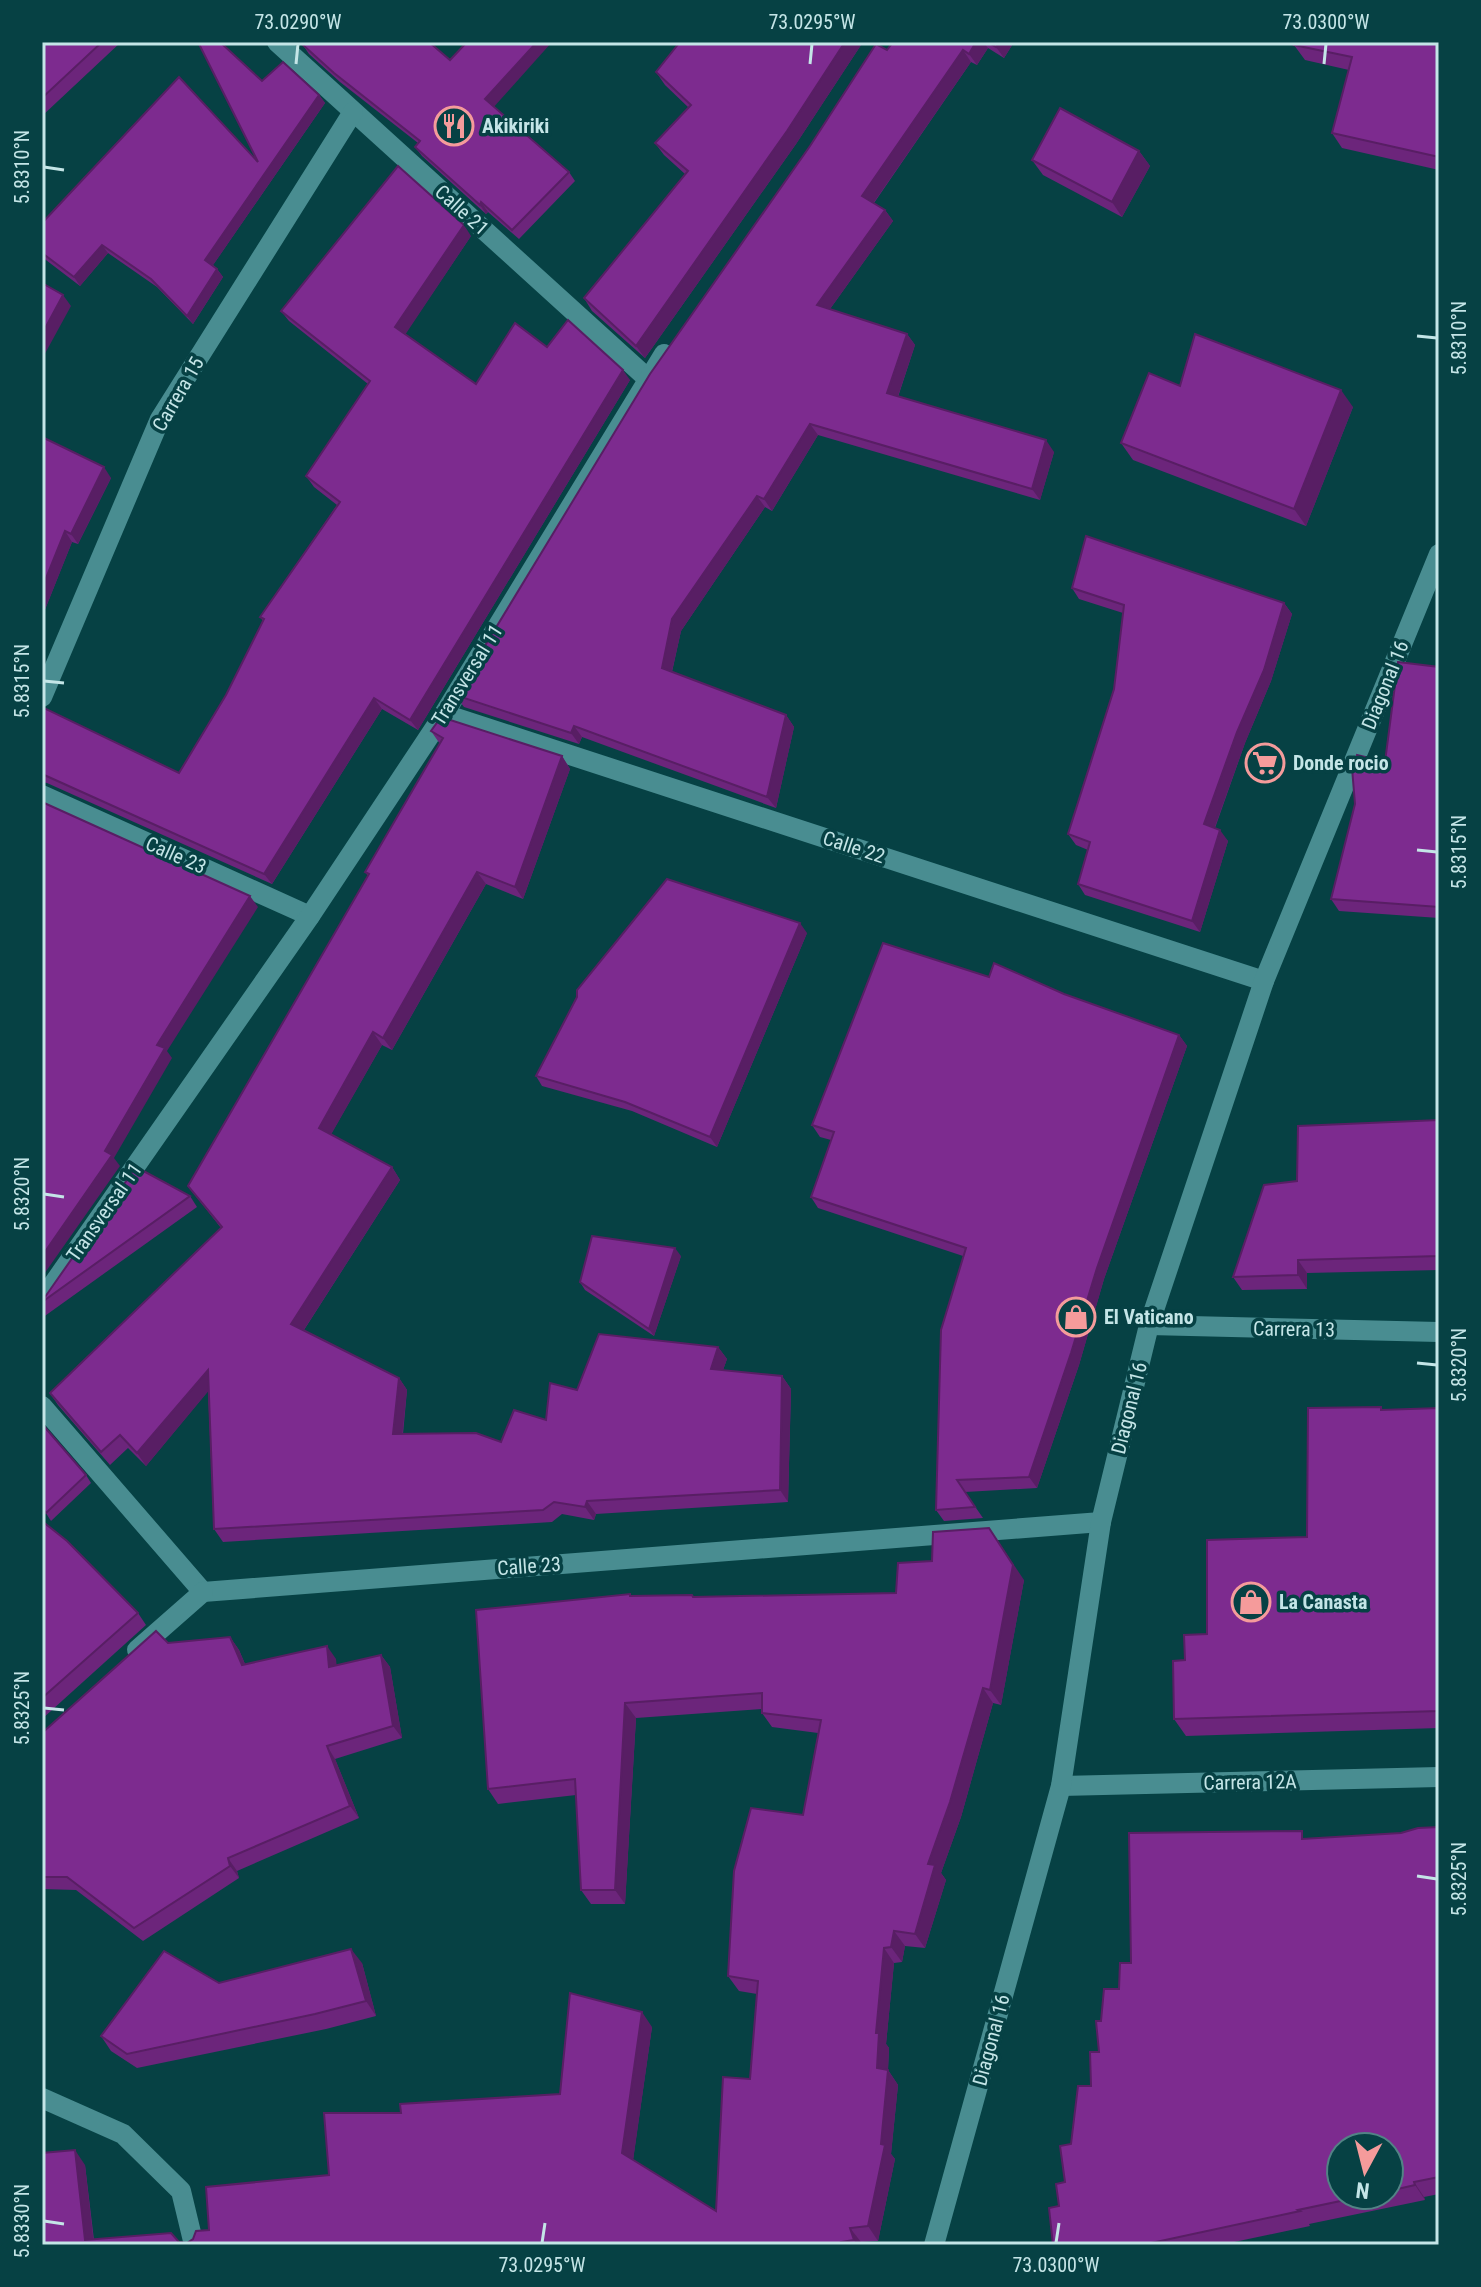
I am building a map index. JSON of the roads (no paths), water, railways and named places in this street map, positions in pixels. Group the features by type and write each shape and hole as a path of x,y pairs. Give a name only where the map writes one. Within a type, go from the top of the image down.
{"street":[{"name":"Calle 21","path":"277,42 647,378"},
{"name":"Carrera 15","path":"42,697 160,419 353,112"},
{"name":"Transversal 11","path":"42,1300 310,916 444,714 647,378 674,340"},
{"name":"Diagonal 16","path":"934,2245 1061,1786 1101,1522 1149,1325 1264,981 1439,554"},
{"name":"Calle 22","path":"444,714 1264,981"},
{"name":"Calle 23","path":"42,795 310,916"},
{"name":"Carrera 13","path":"1149,1325 1439,1332"},
{"path":"42,1406 203,1592 122,1664"},
{"name":"Calle 23","path":"203,1592 1101,1522"},
{"name":"Carrera 12A","path":"1061,1786 1439,1777"},
{"path":"42,2098 123,2134 172,2181 181,2191 194,2245"}],"place":[{"name":"Akikiriki","path":"454,126"},
{"name":"Donde rocio","path":"1265,763"},
{"name":"El Vaticano","path":"1076,1317"},
{"name":"La Canasta","path":"1251,1602"}]}
